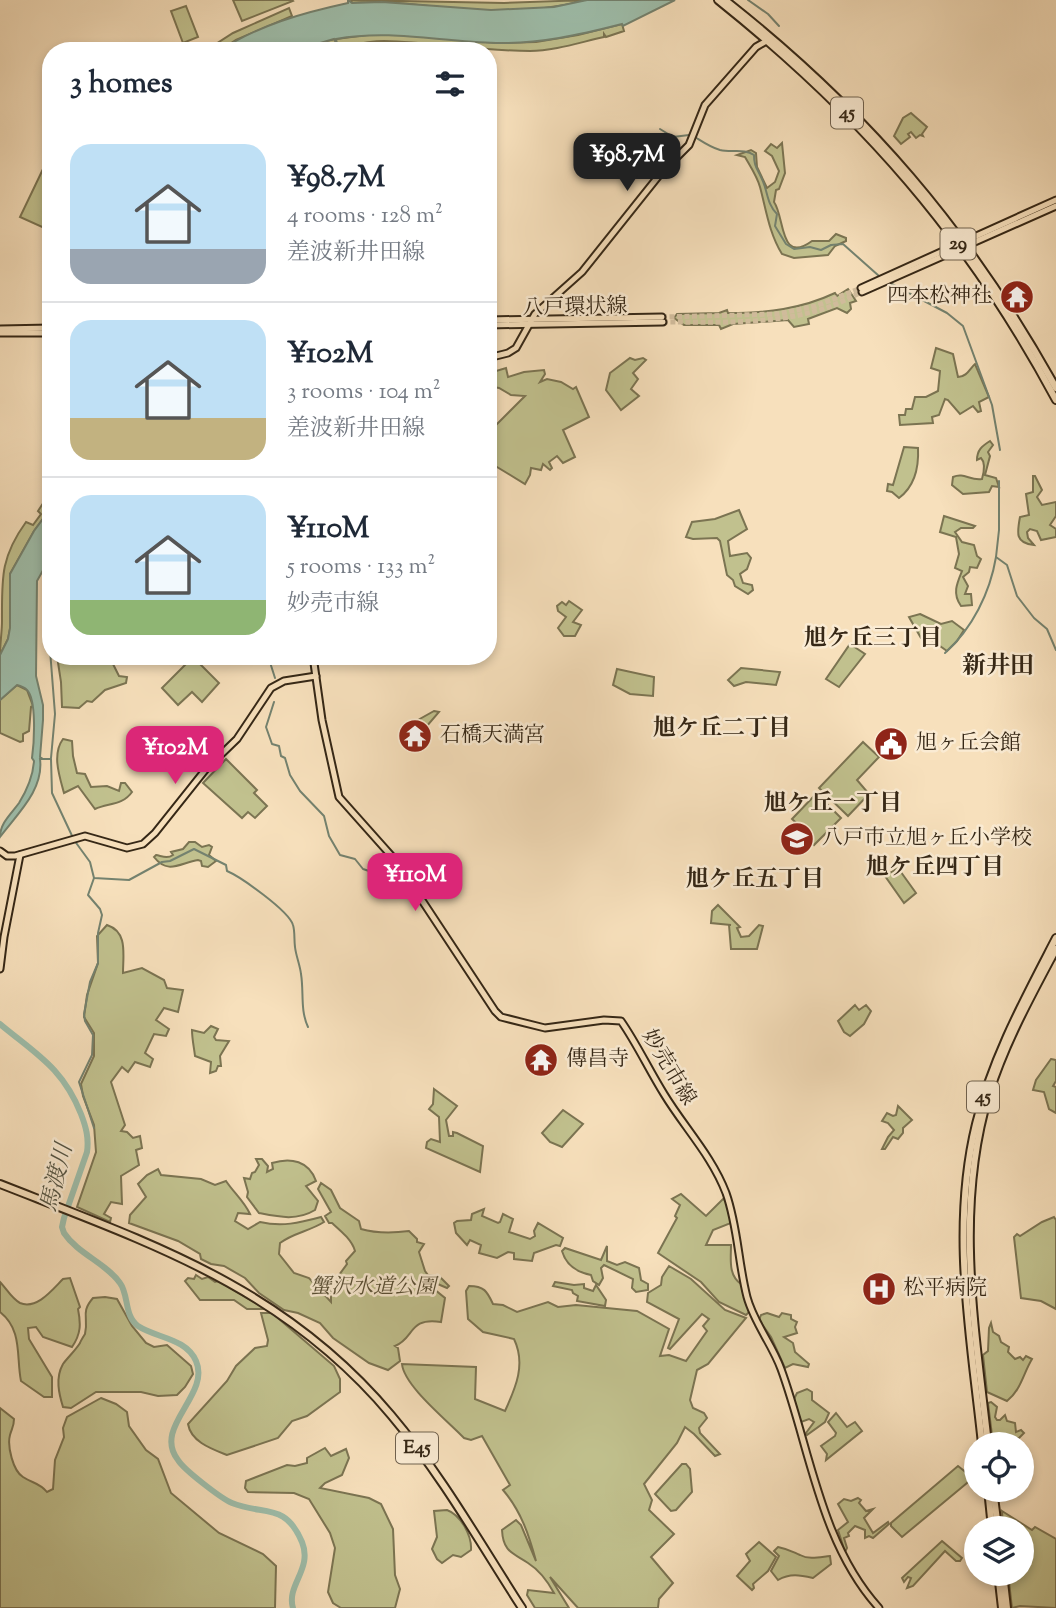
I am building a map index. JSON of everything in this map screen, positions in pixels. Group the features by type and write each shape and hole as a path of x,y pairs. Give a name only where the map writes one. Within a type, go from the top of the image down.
{"highway":[{"name":"45","path":"718,0 768,40 835,102 884,153 963,244 1056,400"},
{"name":"45","path":"725,0 785,48 858,117 897,159 1007,305 1056,388"},
{"name":"45","path":"981,1432 963,1270 969,1157 984,1095 1001,1048 1056,938"},
{"name":"45","path":"987,1432 970,1271 969,1215 975,1158 989,1096 1002,1059 1056,949"},
{"name":"E45","path":"0,1184 192,1262 264,1302 342,1363 399,1424 468,1523 522,1608"},
{"path":"1000,1586 1004,1608"},
{"path":"1003,1586 1004,1608"}],"main road":[{"path":"497,356 516,348 541,306 587,266 661,173 689,145 705,105 756,47 768,40"},
{"name":"29","path":"861,290 1056,200"},
{"name":"29","path":"963,244 1056,206"},
{"name":"八戸環状線","path":"497,323 561,319 662,320 530,321"},
{"path":"0,331 42,330"},
{"path":"0,851 7,856 20,855 85,836 127,848 147,842 206,769 237,739 271,688 284,681 316,676 314,665"},
{"name":"妙売市線","path":"316,676 322,720 339,797 402,870 495,1011 501,1017 545,1028 604,1020 621,1021 663,1093 711,1164 725,1190 734,1220 743,1280 754,1318 779,1365 838,1544 851,1571 878,1608"},
{"path":"0,969 20,855"}],"green space":[{"path":"233,0 292,0 293,1 242,21"},
{"path":"351,0 504,3 587,0 524,10 491,10 352,3"},
{"path":"186,6 198,37 183,42 171,11"},
{"path":"289,8 292,16 233,42 219,42"},
{"path":"622,24 624,31 539,51 497,50 497,43 536,42"},
{"path":"382,33 486,42 336,42 336,39"},
{"path":"911,113 927,127 923,136 916,138 911,132 908,134 910,137 901,144 894,136 903,118"},
{"path":"782,143 785,173 779,189 776,190 774,202 785,236 788,243 794,247 801,247 812,241 829,241 836,234 846,238 846,241 835,246 828,255 794,258 782,254 771,229 757,179 745,157 737,155 751,150 756,153 757,167 767,188 775,182 779,171 772,156 765,151 771,144 777,148"},
{"path":"42,171 42,227 20,217"},
{"path":"848,289 856,301 850,303 851,309 847,313 837,308 808,319 809,324 794,327 788,320 733,324 721,329 719,325 684,325 674,318 677,314 783,309 835,293 837,296"},
{"path":"936,348 953,354 958,377 966,374 975,364 989,397 979,402 981,411 978,412 973,406 960,414 945,399 939,415 932,417 933,423 900,425 899,415 905,415 906,409 912,409 915,397 926,397 938,391 940,371 931,368"},
{"path":"630,358 646,360 633,373 638,379 631,389 639,396 621,410 606,390 610,373"},
{"path":"506,368 508,377 544,370 545,374 540,382 547,379 561,382 573,389 576,387 589,417 563,430 575,457 563,463 557,456 549,462 552,468 550,470 543,464 541,470 531,468 525,484 497,467 497,424 525,396 511,395 497,388 497,371"},
{"path":"990,441 993,445 988,452 990,456 985,475 996,478 999,487 992,486 989,492 963,494 952,485 953,477 960,475 982,479 984,462 981,458 977,460 977,457 980,449"},
{"path":"904,447 918,448 918,463 909,488 899,498 887,491 888,484 893,485"},
{"path":"1033,476 1042,490 1037,497 1042,505 1056,502 1056,516 1050,525 1056,529 1056,537 1041,540 1037,531 1030,529 1027,532 1028,538 1034,545 1023,542 1018,532 1020,517 1029,515 1026,494 1033,492"},
{"path":"42,505 42,520 10,574 10,629 0,655 4,569 18,535 26,522 33,525 41,514 38,511"},
{"path":"739,510 747,529 728,541 730,556 747,553 751,558 747,569 740,574 743,583 752,585 753,590 748,594 735,586 727,575 720,541 717,538 686,537 692,522 715,519"},
{"path":"944,516 975,526 961,528 955,532 962,542 974,545 977,556 981,559 977,568 970,567 963,577 968,586 965,594 971,594 972,605 961,606 957,597 957,584 962,571 955,568 959,554 956,537 940,532"},
{"path":"569,601 582,610 573,622 581,625 575,636 564,636 558,628 566,617 558,611 557,606 562,602 566,605"},
{"path":"920,614 941,624 952,621 964,630 947,651 930,639 921,638 909,617"},
{"path":"850,644 865,654 839,687 826,679"},
{"path":"58,665 114,665 119,676 127,677 126,683 105,690 92,702 87,701 79,708 62,707"},
{"path":"185,665 201,665 219,683 202,702 192,692 178,705 162,688"},
{"path":"741,668 780,672 776,685 746,682 734,686 728,680"},
{"path":"617,669 654,677 653,696 630,694 613,685"},
{"path":"17,685 27,690 33,706 29,731 23,734 23,741 20,742 0,733 0,700"},
{"path":"434,711 439,712 426,727 430,740 417,750 412,748 408,743 408,730 418,720"},
{"path":"63,739 72,741 77,773 85,774 91,787 107,786 119,791 121,783 125,783 132,792 120,802 95,809 78,786 64,793 57,758"},
{"path":"863,742 879,757 857,780 869,794 848,816 819,788"},
{"path":"226,759 257,790 254,793 267,806 255,818 248,812 242,818 203,783"},
{"path":"814,796 819,796 841,818 814,845 803,835 805,831 792,819"},
{"path":"189,842 195,842 202,847 212,847 209,855 216,861 208,867 202,866 198,860 169,867 154,857 171,856 171,852 183,849"},
{"path":"898,868 916,893 904,903 885,876"},
{"path":"718,905 740,927 737,928 741,937 749,936 759,925 763,926 757,949 731,949 731,925 711,923 712,911"},
{"path":"107,925 114,928 123,944 123,973 142,968 164,980 167,988 183,990 178,1012 164,1008 156,1020 169,1029 166,1036 154,1034 145,1053 153,1059 150,1067 135,1062 128,1072 122,1067 111,1082 125,1125 121,1131 127,1132 133,1138 140,1136 142,1148 136,1150 139,1165 121,1176 122,1204 111,1202 104,1214 111,1218 110,1222 77,1207 96,1152 94,1125 81,1084 94,1056 94,1033 84,1017 87,995 98,963 97,936"},
{"path":"855,1005 859,1010 866,1005 871,1011 864,1024 850,1036 844,1032 838,1021"},
{"path":"211,1026 218,1029 214,1037 216,1040 229,1041 220,1056 221,1066 210,1073 211,1062 195,1056 192,1030 204,1033"},
{"path":"1051,1059 1056,1060 1056,1081 1053,1086 1056,1087 1056,1113 1049,1109 1044,1092 1033,1090 1036,1080"},
{"path":"434,1089 457,1106 446,1120 449,1136 453,1136 453,1132 457,1133 483,1146 480,1172 426,1148 431,1139 440,1142 439,1117 429,1109 433,1104"},
{"path":"898,1106 912,1120 903,1128 898,1139 893,1137 885,1149 882,1149 894,1130 882,1121 887,1113 896,1115"},
{"path":"563,1110 583,1124 562,1147 550,1142 542,1133"},
{"path":"256,1159 262,1159 268,1166 267,1172 273,1169 272,1163 286,1160 298,1162 309,1169 316,1181 306,1186 318,1201 315,1210 295,1217 259,1213 247,1197 244,1178 250,1179 255,1172 259,1165"},
{"name":"蟹沢水道公園","path":"158,1169 161,1175 201,1179 215,1185 226,1181 250,1214 238,1213 235,1221 248,1229 260,1222 290,1224 321,1217 324,1222 280,1243 279,1254 294,1273 309,1278 331,1302 331,1286 355,1251 346,1236 329,1223 325,1216 331,1212 318,1189 321,1183 331,1190 340,1208 359,1221 361,1229 409,1231 417,1242 424,1244 419,1252 425,1271 428,1275 440,1277 449,1286 447,1288 433,1282 429,1285 445,1298 441,1322 430,1321 417,1325 395,1346 398,1348 400,1361 388,1370 369,1363 333,1338 320,1323 284,1310 259,1293 245,1278 224,1266 201,1259 200,1254 178,1241 129,1223 130,1215 146,1197 138,1184"},
{"path":"681,1194 706,1216 723,1199 726,1201 731,1223 713,1230 706,1245 731,1245 732,1271 741,1284 749,1312 746,1315 719,1302 701,1282 658,1253 677,1218 675,1216 680,1205 672,1199"},
{"path":"484,1209 482,1216 498,1223 503,1214 513,1219 509,1232 530,1239 535,1236 538,1223 563,1238 560,1246 534,1253 532,1261 514,1259 514,1253 508,1252 497,1258 479,1253 481,1245 470,1240 467,1245 456,1233 454,1223 471,1220 472,1214"},
{"path":"1054,1217 1056,1309 1041,1301 1021,1298 1014,1237"},
{"path":"607,1246 607,1261 617,1265 625,1262 639,1268 641,1280 648,1284 648,1290 636,1292 632,1288 633,1279 604,1265 601,1268 603,1278 599,1285 593,1281 591,1275 572,1267 562,1251 565,1248 601,1260"},
{"path":"669,1266 691,1279 725,1310 746,1318 708,1364 697,1370 690,1400 693,1408 704,1413 707,1418 699,1428 700,1433 720,1454 715,1456 685,1427 677,1443 644,1484 652,1500 649,1510 674,1534 651,1557 673,1583 659,1599 658,1608 578,1608 550,1577 569,1608 535,1608 527,1595 528,1590 554,1593 532,1566 510,1551 504,1543 502,1530 516,1520 521,1525 536,1561 524,1524 503,1490 510,1485 482,1436 471,1440 464,1438 418,1393 402,1364 476,1367 475,1399 505,1411 518,1375 518,1348 514,1339 483,1332 468,1319 466,1291 469,1286 484,1290 493,1304 503,1305 517,1312 548,1302 558,1307 576,1305 637,1311 669,1329 660,1356 669,1355 686,1361 707,1331 703,1326 709,1319 702,1314 670,1349 668,1348 679,1319 647,1302 648,1293 661,1285 662,1277"},
{"path":"196,1275 202,1279 208,1277 218,1281 266,1309 247,1309 234,1300 200,1300 185,1281 188,1278 194,1279"},
{"path":"70,1278 80,1307 79,1333 72,1347 43,1337 36,1327 28,1328 29,1339 52,1377 52,1397 44,1397 21,1381 15,1335 0,1312 0,1282 14,1299 20,1303 32,1304 49,1293 63,1279"},
{"path":"555,1282 584,1284 584,1288 593,1291 596,1285 606,1300 605,1306 577,1301 578,1296 572,1290 553,1286"},
{"path":"93,1298 117,1299 132,1326 146,1343 154,1347 167,1345 191,1366 193,1374 177,1395 96,1392 71,1408 63,1407 58,1386 61,1369 85,1334 89,1303"},
{"path":"261,1313 272,1313 334,1366 340,1379 340,1392 307,1416 292,1421 278,1438 227,1455 198,1440 193,1436 188,1424 227,1381 236,1366 255,1348 267,1346"},
{"path":"767,1313 779,1317 782,1313 791,1315 791,1319 797,1322 797,1333 784,1337 793,1343 795,1352 809,1364 808,1367 793,1364 785,1368 771,1337 759,1320 761,1315"},
{"path":"991,1323 993,1332 1009,1347 1008,1352 1015,1359 1020,1357 1023,1360 1026,1356 1032,1359 1019,1387 1007,1401 987,1392 983,1355 988,1351"},
{"path":"807,1389 812,1392 812,1400 829,1413 825,1422 807,1435 814,1422 809,1419 801,1422 794,1399 797,1393"},
{"path":"101,1398 127,1412 129,1426 146,1450 158,1459 171,1493 219,1533 263,1554 276,1566 275,1608 0,1608 0,1408 14,1419 9,1445 16,1469 23,1477 47,1492 53,1489 55,1460 64,1437 63,1428 67,1417"},
{"path":"991,1402 997,1407 997,1420 1005,1415 1007,1421 1015,1423 1016,1432 992,1432 988,1403"},
{"path":"836,1413 847,1427 855,1422 862,1431 826,1460 827,1454 821,1446 835,1436 836,1433 828,1422"},
{"path":"325,1448 331,1456 346,1449 349,1458 342,1475 320,1488 369,1498 381,1504 393,1529 395,1575 400,1589 395,1608 341,1608 333,1603 328,1592 335,1548 330,1533 309,1499 294,1493 248,1492 245,1488 246,1481 287,1465 307,1463 307,1458"},
{"path":"682,1464 686,1464 690,1469 692,1492 676,1510 671,1511 655,1494"},
{"path":"958,1466 964,1471 964,1485 902,1537 891,1523"},
{"path":"858,1498 866,1511 873,1509 864,1518 873,1533 888,1522 889,1524 873,1538 865,1538 865,1530 855,1526 848,1533 849,1536 844,1538 847,1548 845,1552 838,1530 848,1522 838,1504 844,1499 851,1501"},
{"path":"447,1510 457,1516 465,1527 471,1550 461,1557 453,1555 442,1563 432,1549 437,1537 434,1511"},
{"path":"1035,1527 1056,1539 1056,1608 1012,1608 1009,1586 1034,1586"},
{"path":"942,1541 962,1558 960,1561 956,1561 945,1551 913,1586 907,1588 911,1578 908,1577 904,1582 902,1578"},
{"path":"759,1542 776,1557 768,1571 753,1584 752,1590 737,1576 750,1561 746,1554"},
{"path":"778,1547 807,1557 830,1556 831,1564 813,1578 795,1575 778,1580 771,1571 779,1556 774,1551"}],"shaded area":[{"path":"348,0 352,3 382,2 491,10 554,7 587,0 675,0 623,26 622,24 575,35 512,43 377,35 336,39 337,42 334,39 324,42 234,42 265,27 348,3"},
{"path":"42,520 42,572 37,581 36,676 43,705 40,757 43,759 40,759 34,791 0,837 4,823 27,788 34,761 34,712 30,695 26,689 17,685 0,700 0,655 10,628 10,574"}],"waterway":[{"path":"748,0 768,14 779,26"},
{"path":"660,129 673,137 689,135"},
{"path":"695,137 720,150 754,155 769,201 777,214 775,226 786,244 794,249 810,247 821,250 831,245 843,244 879,276"},
{"path":"890,283 947,313 963,326 992,405 1000,450"},
{"path":"999,481 996,557 1007,565 1017,596 1034,618 1047,629 1056,650"},
{"path":"945,653 964,633 978,610 996,557"},
{"path":"51,665 55,714 51,758"},
{"path":"271,665 275,678"},
{"path":"274,702 266,727 272,744 279,746 290,775 300,791 324,816 329,836 340,855 355,859 363,869 375,873"},
{"path":"42,759 51,759 52,793 74,840 90,862 94,878 129,880 194,849 226,865 227,871 253,887 290,919 294,927 304,1014 308,1027"},
{"path":"94,878 88,895 102,915 98,933 98,963 90,982 84,1014 93,1035 92,1055 79,1082 94,1128"},
{"name":"馬渡川","path":"0,1024 57,1073 74,1098 84,1123 87,1152 64,1218 64,1233 120,1283 131,1317 138,1326 178,1343 191,1353 196,1361 196,1386 172,1435 172,1448 178,1460 195,1477 232,1503 281,1516 295,1529 302,1542 304,1560 293,1592 293,1608"}],"tunnel":[{"path":"662,317 778,314 816,306 861,288"},
{"path":"663,322 778,319 822,309 862,292"}],"place":[{"name":"四本松神社","path":"1017,297"},
{"name":"石橋天満宮","path":"415,736"},
{"name":"旭ヶ丘会館","path":"891,744"},
{"name":"八戸市立旭ヶ丘小学校","path":"797,839"},
{"name":"傳昌寺","path":"541,1060"},
{"name":"松平病院","path":"879,1289"}],"district":[{"name":"旭ケ丘三丁目","path":"873,639"},
{"name":"新井田","path":"998,667"},
{"name":"旭ケ丘二丁目","path":"722,729"},
{"name":"旭ケ丘一丁目","path":"833,804"},
{"name":"旭ケ丘四丁目","path":"935,868"},
{"name":"旭ケ丘五丁目","path":"755,880"}]}
